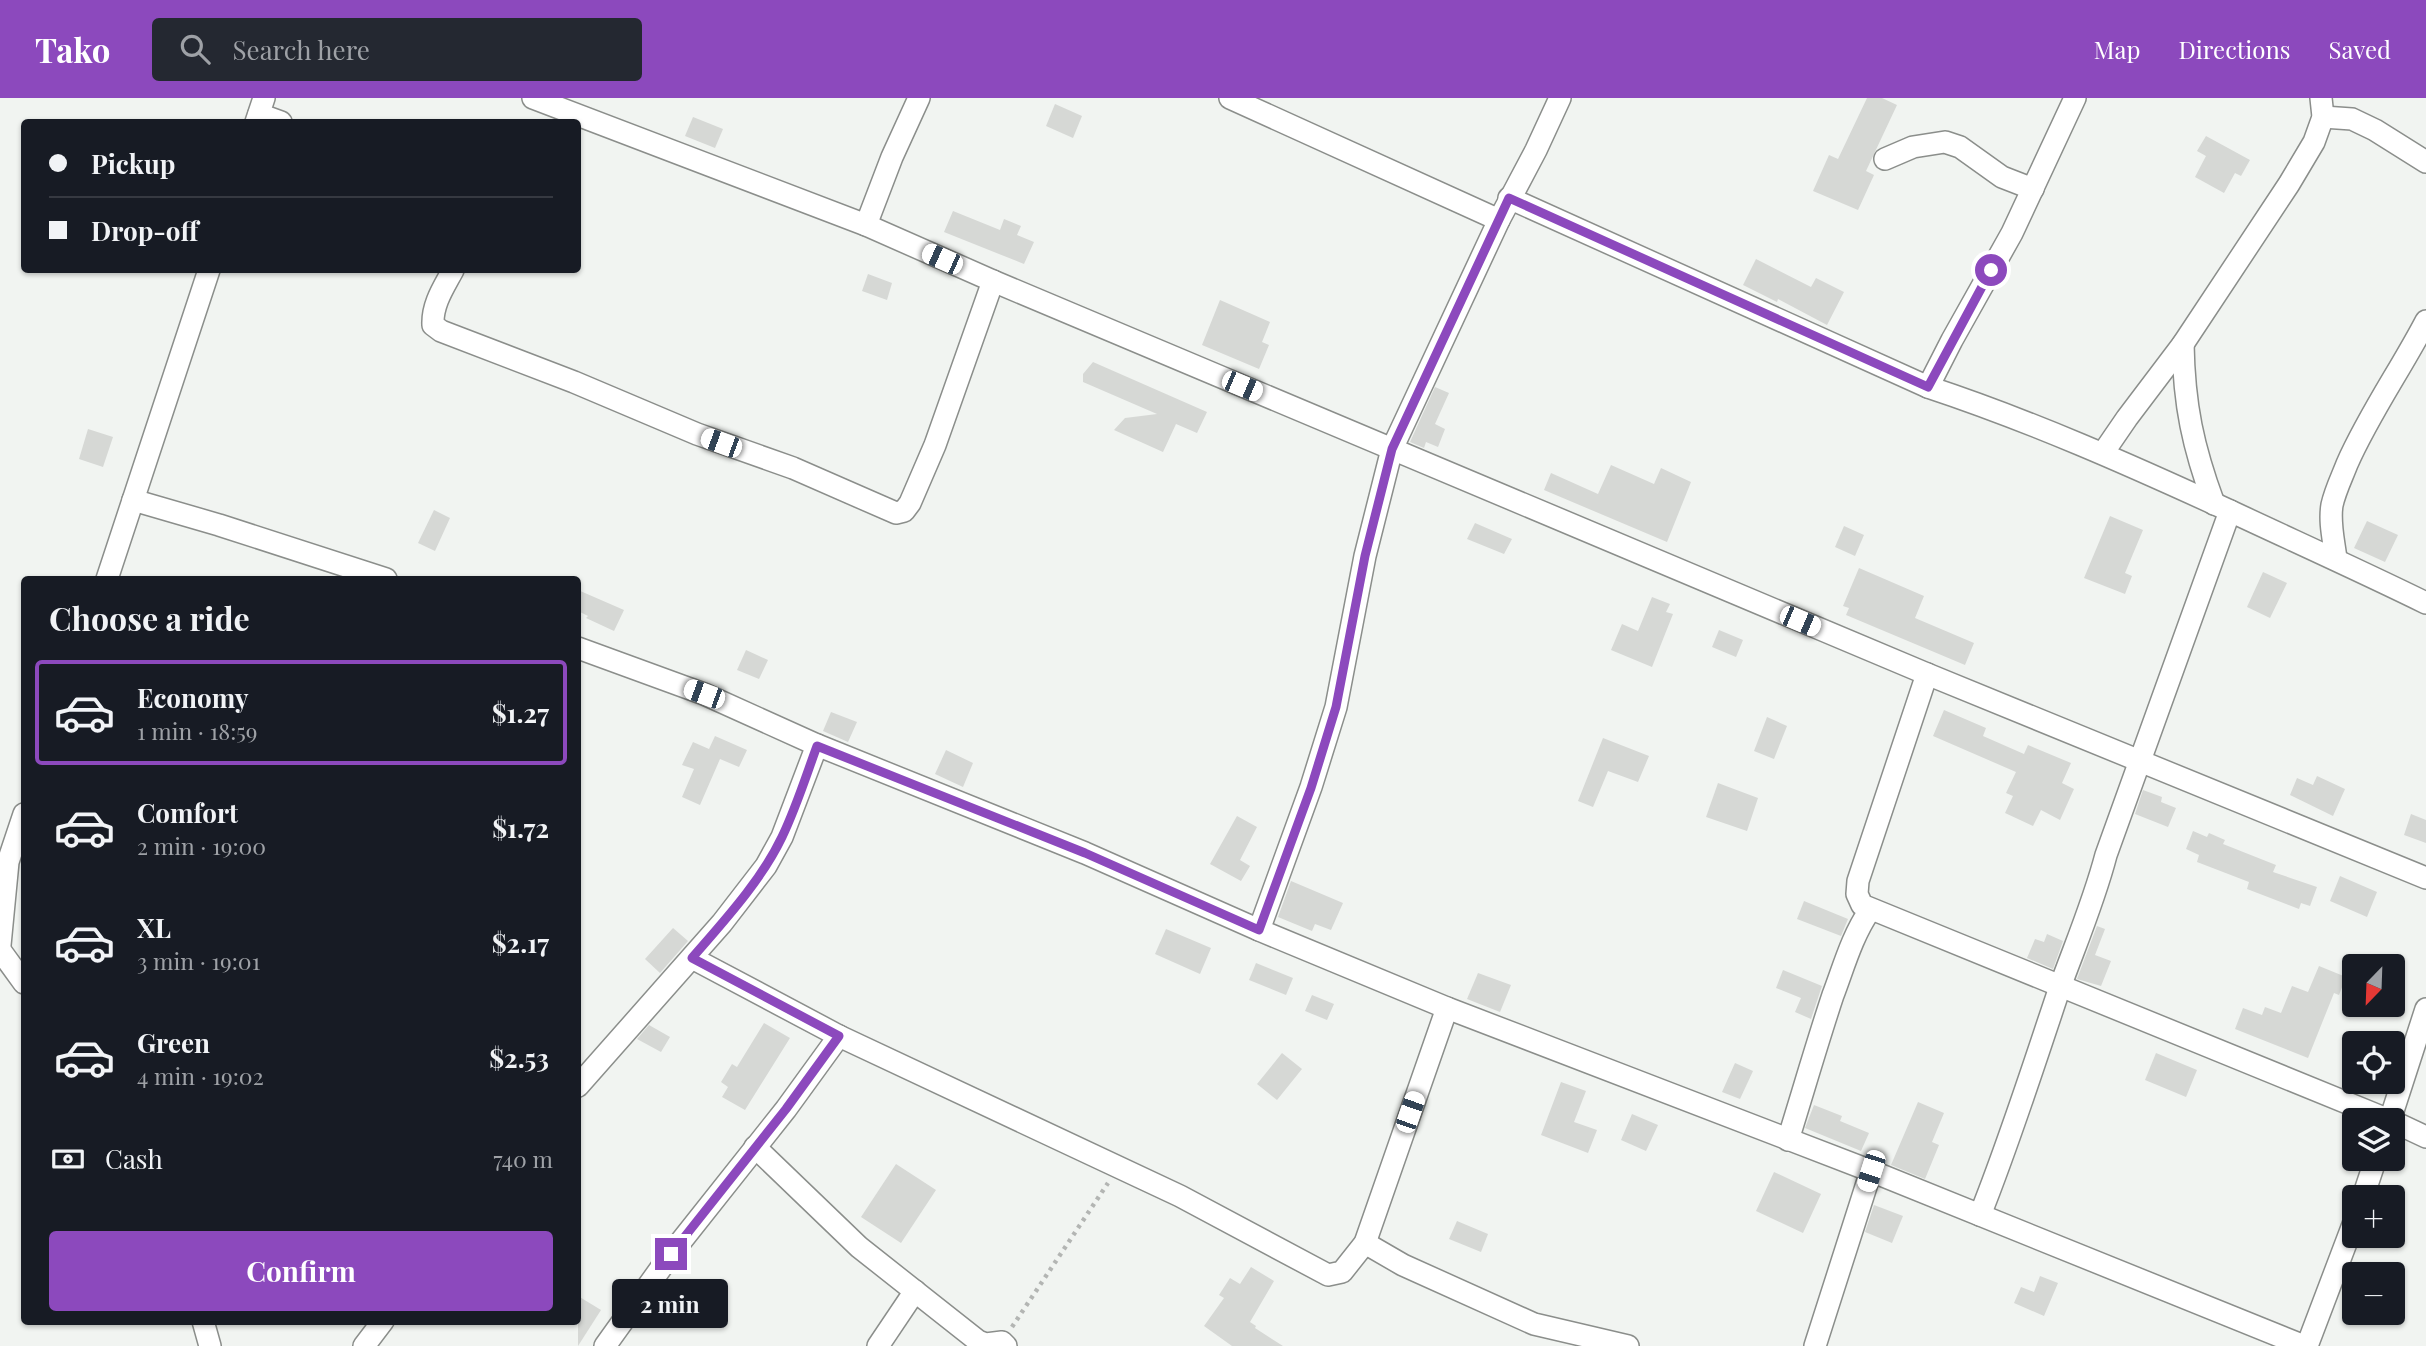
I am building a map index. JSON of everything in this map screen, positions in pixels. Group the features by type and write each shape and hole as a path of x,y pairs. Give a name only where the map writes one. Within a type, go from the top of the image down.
{"street":[{"path":"533,98 866,225 1927,674 2426,878"},
{"path":"866,225 892,157 919,98"},
{"path":"1230,98 1499,220"},
{"path":"1259,930 1311,788 1336,707 1365,556 1392,449 1509,198 1536,150 1560,98"},
{"path":"1928,387 2012,233 2075,98"},
{"path":"2104,453 2183,344 2290,184 2314,142 2322,107 2375,130 2426,162"},
{"path":"1885,159 1913,147 1945,142 1968,152 2002,177 2033,189"},
{"path":"1509,198 1928,387 1978,403 2104,453 2426,603"},
{"path":"108,576 208,273"},
{"path":"451,273 432,316 433,325 441,331 574,382 697,434 793,468 896,513 904,511 910,503 935,445 993,281"},
{"path":"2336,559 2331,527 2332,506 2339,483 2369,419 2403,365 2426,321"},
{"path":"1980,1215 2014,1127 2141,760 2222,508 2196,454 2183,380 2183,344"},
{"path":"133,500 377,576"},
{"path":"581,649 704,694 817,746 1085,853 1259,930 1447,1008 1871,1171 2306,1346 2344,1248"},
{"path":"1927,674 1858,881 1857,894 1862,905 2359,1108"},
{"path":"581,1083 722,923 766,866 782,837 817,746"},
{"path":"21,823 8,862 0,947 21,978"},
{"path":"1788,1140 1847,957 1870,910"},
{"path":"692,958 839,1036 1180,1196 1328,1275 1342,1272 1365,1243 1447,1008"},
{"path":"2394,1108 2426,1009"},
{"path":"605,1346 671,1254 839,1036"},
{"path":"2405,1128 2426,1137"},
{"path":"755,1147 859,1247 978,1341 1004,1344"},
{"path":"1815,1346 1871,1171"},
{"path":"1365,1243 1403,1265 1534,1324 1628,1346"},
{"path":"878,1346 915,1291"},
{"path":"204,1325 210,1346"},
{"path":"364,1346 380,1325"}],"path":[{"path":"1004,1344 1118,1168"}],"building":[{"path":"1867,98 1882,98 1897,105 1866,171 1874,175 1858,210 1813,191 1829,155 1838,159"},
{"path":"1055,104 1082,116 1073,138 1046,126"},
{"path":"693,117 723,129 715,148 685,136"},
{"path":"2206,136 2250,160 2241,176 2235,173 2224,193 2195,177 2206,156 2197,151"},
{"path":"953,211 1000,230 1004,219 1021,226 1017,235 1034,242 1024,264 944,232"},
{"path":"1756,259 1811,287 1816,278 1844,292 1827,325 1778,299 1777,302 1743,285"},
{"path":"868,274 892,283 887,300 862,291"},
{"path":"1220,300 1270,322 1262,342 1269,345 1259,369 1202,345"},
{"path":"1093,362 1207,412 1197,433 1176,424 1163,452 1114,430 1125,418 1157,414 1083,382 1083,374"},
{"path":"1435,387 1449,393 1435,424 1445,429 1438,447 1426,442 1424,448 1410,442"},
{"path":"88,429 113,437 103,467 79,459"},
{"path":"1611,465 1654,484 1661,468 1691,482 1667,542 1544,490 1551,473 1598,494"},
{"path":"434,510 450,518 435,551 418,543"},
{"path":"2110,516 2143,530 2125,573 2132,576 2125,594 2084,578"},
{"path":"2367,521 2398,535 2385,562 2354,548"},
{"path":"1475,523 1512,539 1504,554 1467,539"},
{"path":"1844,526 1864,535 1855,556 1835,547"},
{"path":"1859,568 1924,596 1915,618 1974,643 1965,665 1846,615 1849,608 1843,606"},
{"path":"2263,572 2287,583 2270,618 2247,607"},
{"path":"581,591 624,610 614,631 586,618 588,616 581,612"},
{"path":"1652,597 1670,604 1666,612 1673,614 1652,667 1611,650 1622,624 1638,631"},
{"path":"1719,630 1743,640 1736,657 1712,647"},
{"path":"746,650 768,660 759,679 737,670"},
{"path":"1944,710 1986,728 1983,736 2024,754 2028,745 2071,763 2062,783 2074,789 2060,820 2041,810 2033,826 2005,813 2013,796 2006,793 2016,772 1933,736"},
{"path":"831,712 857,722 848,742 823,731"},
{"path":"1767,717 1787,726 1774,759 1754,751"},
{"path":"715,736 747,750 739,767 720,759 700,805 682,797 694,769 682,765 693,742 709,749"},
{"path":"1603,738 1649,756 1638,782 1608,771 1593,807 1578,801"},
{"path":"946,750 973,763 963,787 935,774"},
{"path":"2317,776 2345,789 2333,816 2290,795 2297,778 2313,785"},
{"path":"1718,783 1758,798 1747,831 1706,817"},
{"path":"2143,790 2162,797 2161,802 2176,808 2168,827 2135,814"},
{"path":"2411,814 2426,820 2426,843 2404,835"},
{"path":"1237,816 1257,827 1240,860 1250,866 1241,881 1210,864"},
{"path":"2193,831 2207,837 2209,833 2225,840 2223,844 2276,865 2273,872 2317,887 2310,906 2301,903 2299,909 2247,889 2249,882 2197,862 2199,855 2186,849"},
{"path":"2340,876 2377,892 2367,917 2330,901"},
{"path":"1291,881 1343,903 1331,930 1315,924 1312,931 1278,917"},
{"path":"1804,901 1848,919 1841,936 1797,919"},
{"path":"2097,926 2105,929 2095,955 2111,961 2101,986 2077,979"},
{"path":"673,928 688,941 660,973 645,959"},
{"path":"1166,929 1211,948 1200,974 1155,954"},
{"path":"2047,934 2063,941 2053,969 2027,958 2035,939 2044,942"},
{"path":"1256,963 1293,978 1286,995 1249,980"},
{"path":"2319,966 2342,975 2339,995 2334,993 2308,1058 2235,1029 2243,1008 2262,1015 2265,1007 2281,1013 2292,986 2308,992"},
{"path":"1783,970 1822,986 1811,1019 1795,1012 1801,998 1776,988"},
{"path":"1478,973 1511,985 1500,1012 1467,999"},
{"path":"1312,995 1334,1004 1327,1020 1305,1011"},
{"path":"764,1023 790,1038 745,1110 722,1097 728,1087 721,1082 732,1064 737,1067"},
{"path":"649,1025 670,1037 661,1052 637,1039"},
{"path":"1282,1053 1302,1069 1277,1100 1257,1084"},
{"path":"2156,1053 2197,1070 2186,1097 2145,1080"},
{"path":"1735,1063 1753,1071 1740,1099 1722,1092"},
{"path":"1561,1082 1586,1091 1574,1122 1597,1130 1588,1153 1541,1135"},
{"path":"1918,1102 1944,1113 1932,1142 1939,1145 1925,1179 1891,1165"},
{"path":"1814,1105 1842,1116 1840,1121 1869,1133 1861,1151 1805,1128"},
{"path":"1632,1114 1658,1125 1646,1151 1621,1140"},
{"path":"896,1164 936,1190 901,1243 861,1217"},
{"path":"1774,1172 1821,1194 1803,1233 1756,1211"},
{"path":"1874,1205 1903,1216 1892,1243 1865,1232"},
{"path":"1457,1221 1488,1234 1481,1252 1449,1239"},
{"path":"1251,1267 1274,1281 1250,1322 1283,1346 1232,1346 1204,1326 1224,1298 1219,1295 1230,1278 1240,1284"},
{"path":"2040,1276 2058,1283 2044,1316 2014,1303 2021,1287 2034,1292"},
{"path":"581,1298 601,1310 578,1346 578,1325 581,1325"}],"route":[{"path":"671,1254 786,1109 839,1036 692,958 766,866 782,837 817,746 1085,853 1259,930 1311,788 1336,707 1365,556 1392,449 1509,198 1928,387 1991,270"}]}
